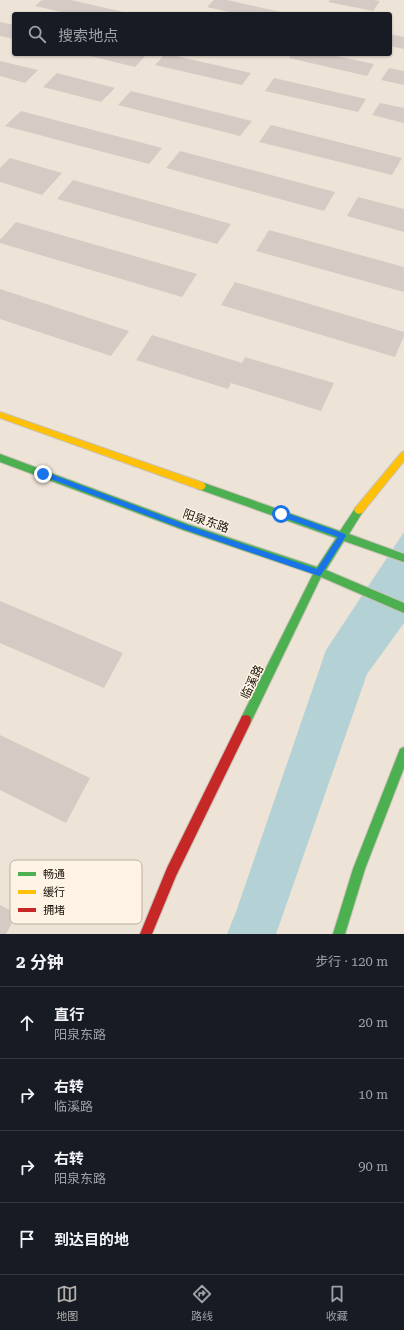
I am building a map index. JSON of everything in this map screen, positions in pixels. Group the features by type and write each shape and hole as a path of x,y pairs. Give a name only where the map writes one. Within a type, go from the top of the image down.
{"main road":[{"path":"0,415 342,536 369,544 404,558"},
{"name":"临溪路","path":"146,934 171,872 319,572 361,506 404,455"},
{"name":"阳泉东路","path":"0,458 186,527 319,572 352,588 404,608"},
{"path":"339,934 359,869 404,753"}],"water":[{"path":"404,532 404,623 367,674 276,934 227,934 236,912 326,650"}],"building":[{"path":"42,0 71,0 123,12 61,12 35,6"},
{"path":"214,0 227,0 281,12 229,12 207,7"},
{"path":"330,0 380,1 373,11 328,2"},
{"path":"0,22 12,25 12,39 0,36"},
{"path":"392,34 404,37 404,49 392,46"},
{"path":"90,56 145,56 135,67"},
{"path":"163,56 176,56 251,73 242,85 155,65"},
{"path":"290,56 336,56 374,64 367,76 289,58"},
{"path":"0,61 38,70 25,83 0,76"},
{"path":"389,68 404,71 404,85 381,80"},
{"path":"57,73 115,88 101,102 43,87"},
{"path":"274,78 366,99 358,112 265,91"},
{"path":"131,91 252,121 240,136 118,105"},
{"path":"380,103 404,108 404,123 372,115"},
{"path":"21,111 162,148 149,164 5,126"},
{"path":"271,125 402,158 392,175 259,142"},
{"path":"180,151 335,192 324,211 166,168"},
{"path":"10,158 62,173 42,195 0,182 0,168"},
{"path":"73,180 231,224 217,244 57,199"},
{"path":"358,197 404,209 404,232 347,216"},
{"path":"16,222 197,274 182,297 0,243 0,240"},
{"path":"269,230 404,267 404,292 256,251"},
{"path":"235,282 404,332 404,336 395,357 221,305"},
{"path":"0,289 129,331 111,356 0,319"},
{"path":"152,335 242,363 245,357 334,383 321,411 231,383 228,389 136,360"},
{"path":"0,601 123,653 104,688 0,643"},
{"path":"0,735 90,778 66,823 0,790"},
{"path":"0,905 10,910 10,924 12,924 6,934 0,934"}],"traffic: fast":[{"path":"0,458 186,527 319,572 404,608"},
{"path":"201,486 404,558"},
{"path":"246,720 319,572 359,510"},
{"path":"339,934 359,869 404,753"}],"traffic: slow":[{"path":"0,415 201,486"},
{"path":"359,510 404,455"}],"traffic: jam":[{"path":"146,934 171,872 246,720"}],"route":[{"path":"43,474 186,527 319,572 342,536 281,514"}]}
